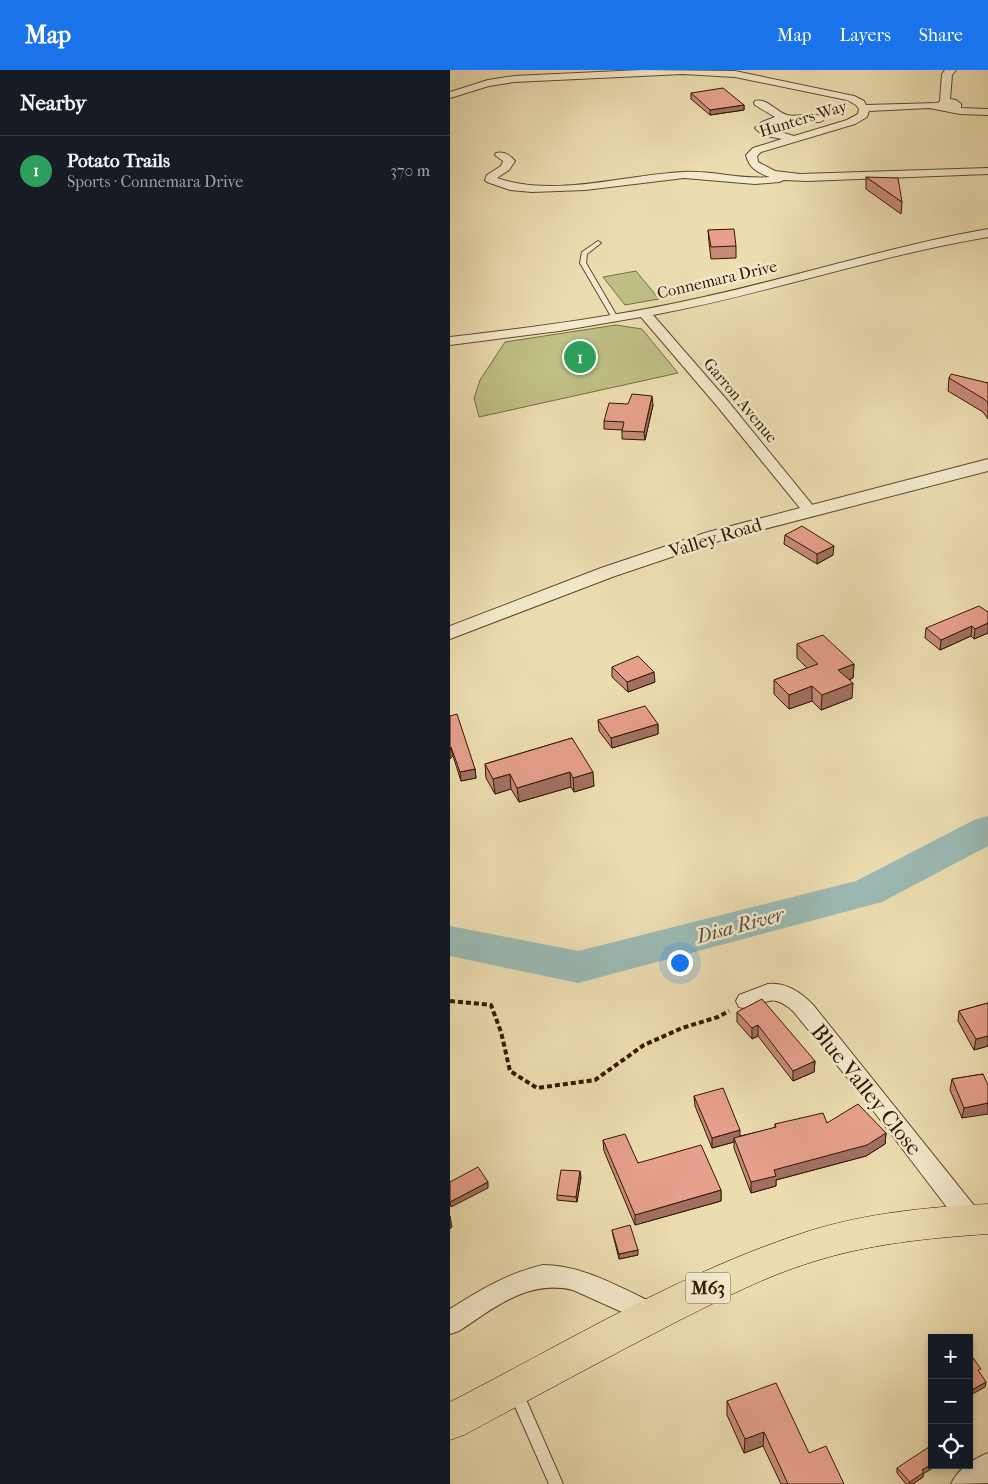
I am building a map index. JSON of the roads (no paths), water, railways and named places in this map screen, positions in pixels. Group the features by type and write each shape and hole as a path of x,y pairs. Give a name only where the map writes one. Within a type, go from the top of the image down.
{"main road":[{"name":"M63","path":"450,1422 653,1315 734,1277 810,1247 873,1231 979,1220"}],"street":[{"path":"946,105 947,74 951,70"},
{"name":"Hunters Way","path":"450,95 488,83 514,79 634,71 716,71 850,98 860,103 863,108 864,112 862,115 851,122 756,150 751,156 753,163 759,169 787,177 988,171"},
{"path":"759,103 786,119"},
{"path":"863,108 946,105 960,111 988,112"},
{"path":"792,138 769,133 760,128 766,124 786,119 820,119"},
{"path":"500,155 506,157 509,161 508,165 490,177 491,180 524,188 549,189 685,175 749,182 787,177"},
{"name":"Connemara Drive","path":"450,340 557,327 644,313 736,293 921,245 988,233"},
{"name":"Garron Avenue","path":"644,313 722,403 809,510"},
{"name":"Valley Road","path":"450,633 670,550 809,510 988,464"},
{"name":"Blue Valley Close","path":"747,1001 764,992 771,991 783,994 797,1002 979,1220"},
{"path":"450,1323 513,1285 527,1279 548,1274 577,1280 653,1315"},
{"path":"966,1484 988,1466"}],"lane":[{"path":"598,243 584,253 583,263 615,318"},
{"path":"514,1389 556,1484"}],"waterway":[{"name":"Disa River","path":"450,941 578,967 868,892 988,829"}],"place":[{"name":"Potato Trails","path":"580,357"}]}
